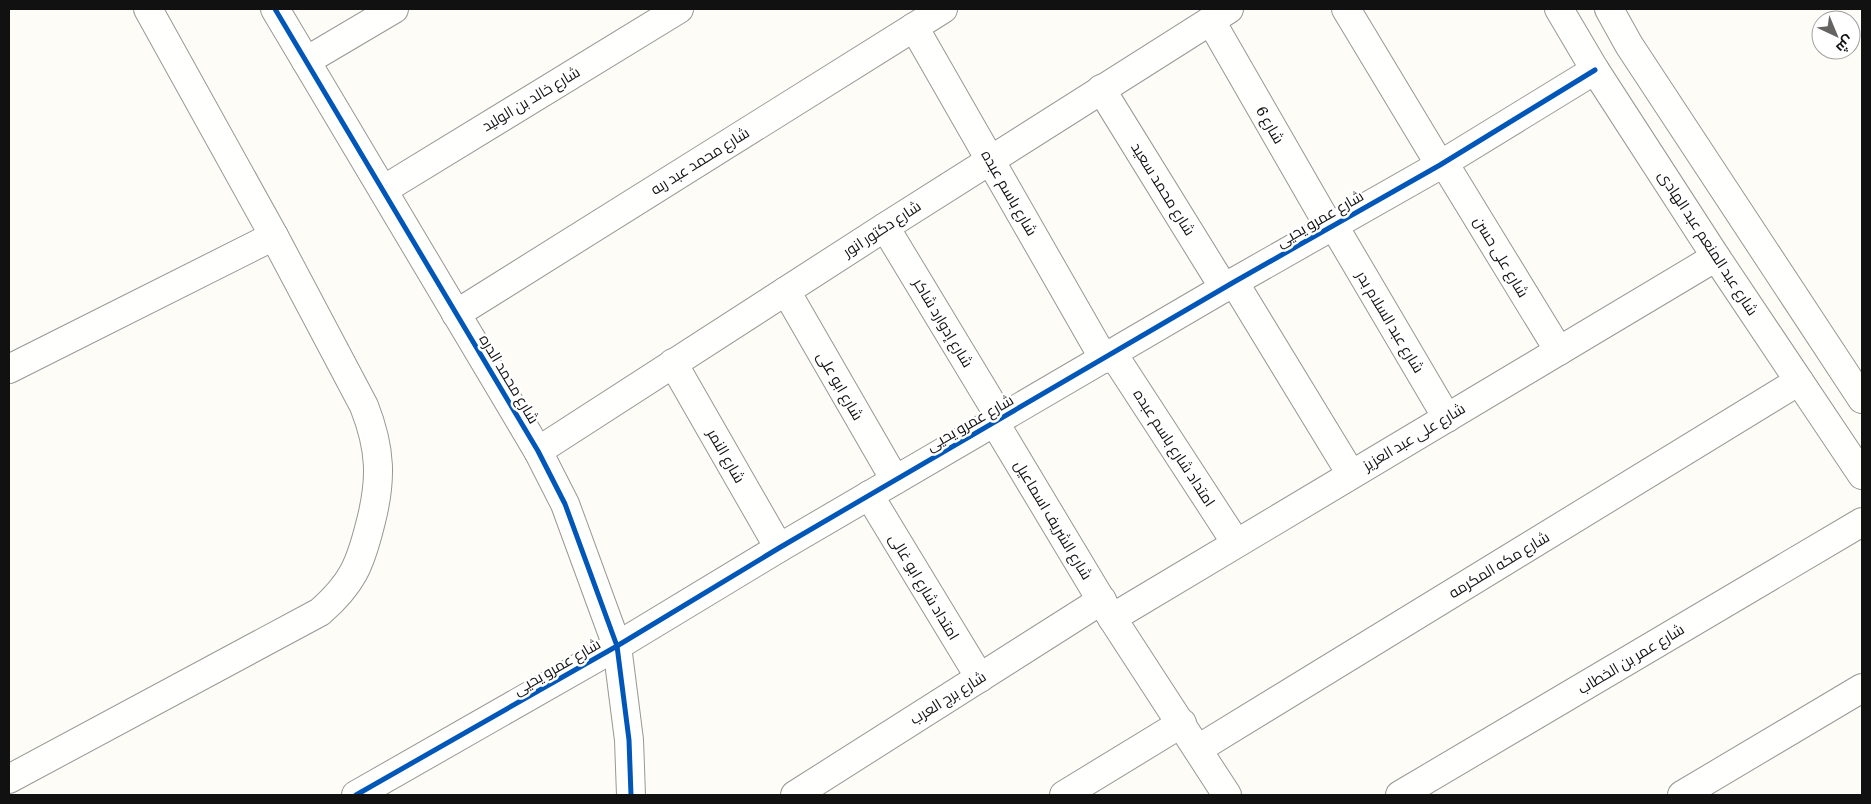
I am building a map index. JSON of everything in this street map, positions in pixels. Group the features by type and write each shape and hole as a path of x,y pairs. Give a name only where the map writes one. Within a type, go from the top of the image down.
{"street":[{"path":"9,779 320,612 344,588 362,559 376,500 379,476 373,428 364,406 274,236 148,9"},
{"name":"شارع محمد الدره","path":"275,9 538,451 565,504 617,646 629,740 631,795"},
{"path":"306,61 394,9"},
{"name":"شارع خالد بن الوليد","path":"383,190 679,9"},
{"name":"شارع محمد عبد ربه","path":"456,314 944,9"},
{"name":"شارع على حسن","path":"1346,9 1559,352"},
{"name":"شارع عبد المنعم عبد الهادى","path":"1559,9 1595,70 1716,257 1862,475"},
{"path":"1609,9 1629,45 1862,399"},
{"name":"شارع دكتور انور","path":"538,451 885,227 1220,15"},
{"name":"شارع 6","path":"1220,15 1332,227"},
{"name":"شارع باسم عبده","path":"914,27 990,160 1108,356"},
{"name":"شارع عمرو يحيى","path":"356,795 400,785 617,646 779,548 1229,285 1442,164 1595,70"},
{"name":"شارع محمد سعيد","path":"1101,89 1351,474"},
{"name":"شارع إدوارد شاكر","path":"885,227 998,421"},
{"name":"شارع عبد السلام بدر","path":"1332,227 1447,418"},
{"path":"9,369 274,236"},
{"name":"شارع على عبد العزيز","path":"1107,609 1236,543 1716,257"},
{"name":"شارع ابو على","path":"786,291 895,480"},
{"name":"امتداد شارع باسم عبده","path":"1108,356 1236,543"},
{"name":"شارع النمر","path":"673,363 779,548"},
{"name":"شارع مكه المكرمه","path":"1198,749 1800,381"},
{"name":"شارع الشريف اسماعيل","path":"998,421 1107,609 1227,795"},
{"name":"امتداد شارع ابو غالى","path":"869,495 980,678"},
{"name":"شارع عمر بن الخطاب","path":"1400,795 1862,522"},
{"name":"شارع برج العرب","path":"795,795 980,678 1107,609"},
{"path":"1682,795 1862,688"},
{"path":"1064,795 1182,723"}],"cycle path":[{"path":"275,9 538,451 565,504 617,646 629,740 631,795"},
{"path":"356,795 617,646 779,548 1234,282 1440,165 1595,70"}]}
